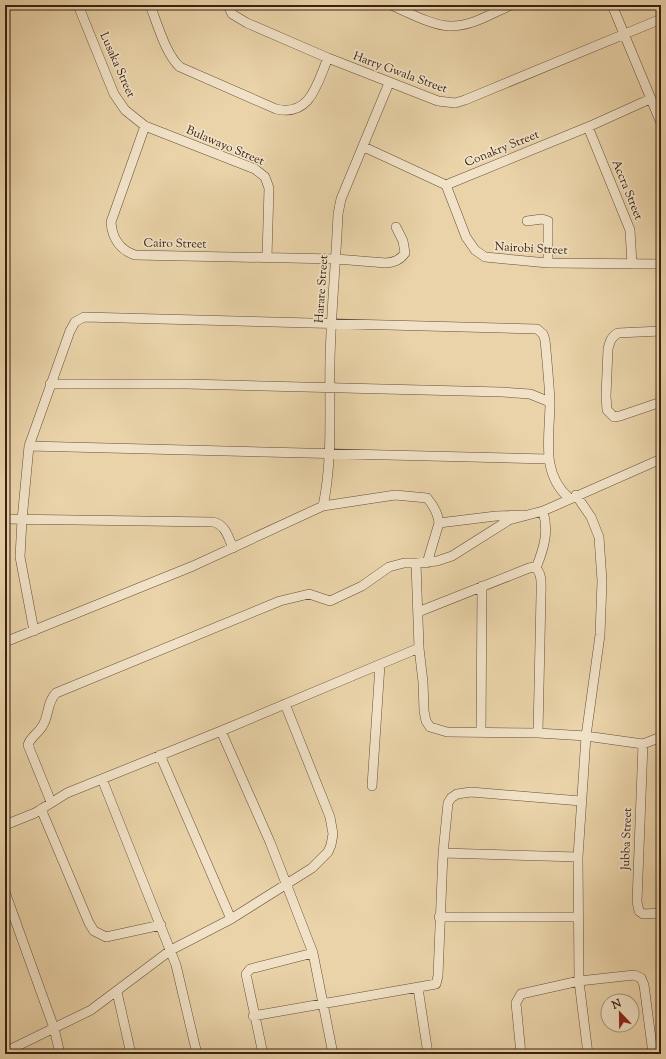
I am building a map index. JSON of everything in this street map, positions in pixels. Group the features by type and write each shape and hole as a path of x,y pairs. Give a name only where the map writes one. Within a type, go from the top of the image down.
{"street":[{"name":"Lusaka Street","path":"78,5 114,94 125,110 145,126"},
{"path":"150,5 172,57 180,67 276,109 289,110 303,105 310,99 328,58"},
{"name":"Harry Gwala Street","path":"228,5 232,14 238,19 389,83 438,101 455,104 661,19"},
{"path":"391,5 438,24 453,26 471,22 511,5"},
{"path":"612,5 650,99 661,122"},
{"name":"Harare Street","path":"322,506 326,489 328,455 331,324 338,214 341,199 364,147 389,83"},
{"name":"Conakry Street","path":"446,184 588,127 650,99"},
{"name":"Bulawayo Street","path":"145,126 255,169 265,177 268,188 267,257"},
{"name":"Cairo Street","path":"145,126 112,222 114,235 123,249 135,255 336,259 386,263 394,262 401,258 405,253 405,247 396,227"},
{"name":"Accra Street","path":"588,127 630,230 632,264"},
{"path":"364,147 446,184"},
{"name":"Nairobi Street","path":"446,184 466,237 480,254 491,259 548,263 661,264"},
{"path":"527,221 542,218 548,221 548,263"},
{"path":"34,631 20,557 29,446 72,325 84,317 537,329 545,337 550,402 548,459 554,480 559,488 573,496 591,517 599,537 602,581 600,635 586,736 578,857 579,981 588,1054"},
{"path":"661,331 618,333 614,336 610,341 608,348 606,396 607,410 614,417 661,402"},
{"path":"50,384 187,384 519,393 530,394 550,402"},
{"path":"29,446 328,455 548,459"},
{"path":"438,523 496,516 523,515 543,511 573,496 661,459"},
{"path":"5,642 233,548 322,506 395,495 427,498 434,506 438,516 438,523 427,563"},
{"path":"538,733 541,595 540,578 536,568 546,540 546,523 543,511"},
{"path":"51,802 28,745 29,741 43,725 52,697 56,693 280,601 308,594 330,601 362,586 389,567 404,563 427,563 452,556 499,526 523,515"},
{"path":"5,519 213,522 218,523 226,531 233,548"},
{"path":"416,564 419,648 423,682 424,712 428,726 439,731 538,733 586,736 643,744 661,737"},
{"path":"418,612 529,568 536,568"},
{"path":"481,732 482,586"},
{"path":"5,825 41,809 67,793 221,731 419,648"},
{"path":"372,786 380,665"},
{"path":"5,1052 91,1010 171,950 231,919 288,885 322,859 328,852 333,834 328,811 284,704"},
{"path":"221,731 288,885 313,953 333,1054"},
{"name":"Jubba Street","path":"643,744 637,902 639,911 643,914 661,914"},
{"path":"160,755 231,919"},
{"path":"102,779 171,950 181,982 197,1054"},
{"path":"254,1016 323,1003 418,988 434,985 438,982 439,917 443,853 448,803 450,798 457,794 471,792 581,801"},
{"path":"41,809 89,923 94,931 106,937 161,925"},
{"path":"443,853 578,857"},
{"path":"5,892 54,1028 60,1054"},
{"path":"439,917 578,917"},
{"path":"263,1054 246,978 247,972 313,953"},
{"path":"521,1054 516,1004 519,995 525,992 579,981 634,975 639,976 644,986 653,1054"},
{"path":"418,988 428,1054"},
{"path":"117,992 131,1054"}]}
